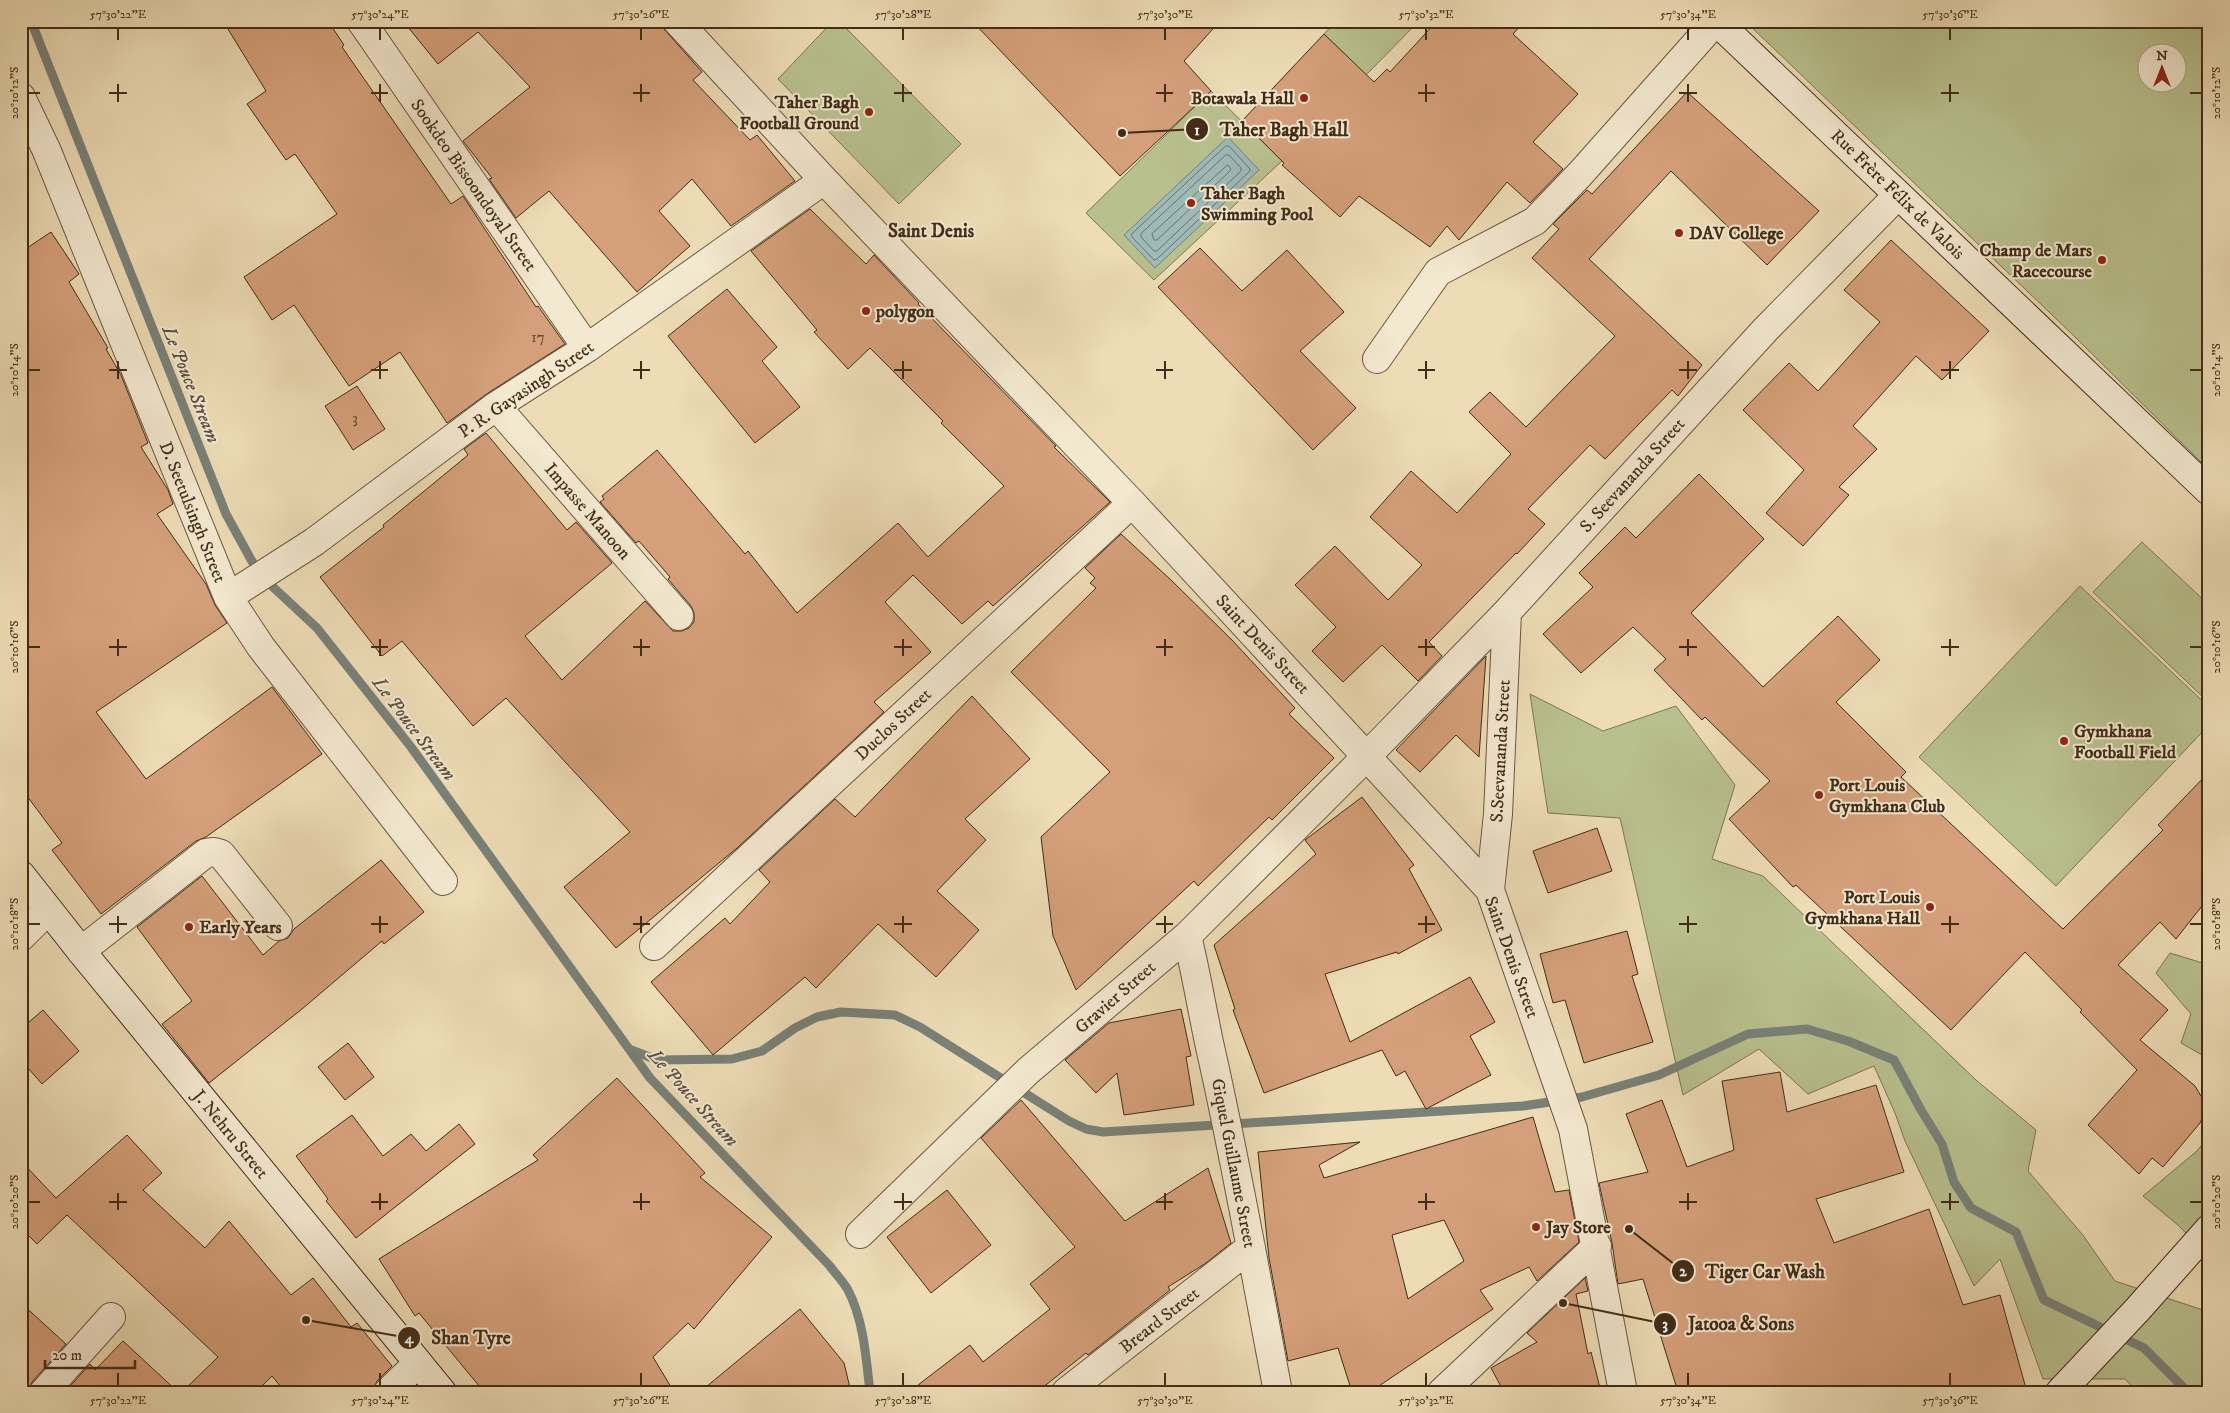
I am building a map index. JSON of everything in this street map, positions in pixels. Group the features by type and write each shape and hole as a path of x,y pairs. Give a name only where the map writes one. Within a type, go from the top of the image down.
{"street":[{"name":"Sookdeo Bissoondoyal Street","path":"361,21 587,348"},
{"name":"Saint Denis Street","path":"677,21 824,180 1132,503 1490,890 1573,1129 1623,1392"},
{"name":"Rue Frère Félix de Valois","path":"1716,21 2209,491"},
{"path":"1376,359 1438,272 1535,221 1581,173 1716,21"},
{"name":"D. Seetulsingh Street","path":"21,97 46,149 228,597 261,647 443,881"},
{"name":"P. R. Gayasingh Street","path":"228,597 314,542 496,406 587,348 824,180"},
{"name":"S. Seevananda Street","path":"1367,756 1507,612 1766,329 1898,195"},
{"name":"Impasse Manoon","path":"496,406 679,616"},
{"name":"Duclos Street","path":"654,946 1132,503"},
{"name":"S.Seevananda Street","path":"1490,890 1498,814 1507,612"},
{"name":"Gravier Street","path":"860,1234 1028,1071 1187,936 1367,756"},
{"path":"81,951 206,853 214,852 221,854 278,926"},
{"name":"J. Nehru Street","path":"21,875 442,1392"},
{"path":"21,937 48,910"},
{"name":"Giquel Guillaume Street","path":"1187,936 1225,1109 1278,1392"},
{"path":"2063,1389 2209,1229"},
{"path":"1442,1392 1596,1246"},
{"name":"Breard Street","path":"1066,1392 1251,1247"},
{"path":"44,1392 111,1317"},
{"path":"388,1392 418,1363"}],"green space":[{"name":"Taher Bagh Football Ground","path":"833,21 839,21 961,144 899,204 778,79"},
{"path":"1336,21 1419,21 1366,75 1324,34"},
{"name":"Champ de Mars Racecourse","path":"1745,21 2209,21 2209,470 2073,335"},
{"path":"1211,91 1282,161 1154,280 1086,213"},
{"path":"2142,542 2209,605 2208,702 2093,592"},
{"name":"Gymkhana Football Field","path":"2080,586 2209,707 2209,725 2056,886 1919,757"},
{"path":"1530,694 1603,731 1676,706 1735,785 1712,859 1763,876 1976,1080 2036,1130 2028,1171 2082,1234 2115,1281 2209,1312 2209,1392 2137,1392 2125,1379 2043,1379 2000,1259 1974,1286 1905,1141 1874,1066 1808,1094 1759,1049 1683,1095 1620,818 1548,813"},
{"path":"2170,953 2209,965 2209,1059 2181,1043 2191,1014 2156,973"},
{"path":"2209,1136 2209,1257 2178,1225 2143,1196 2197,1151"}],"water":[{"name":"Taher Bagh Swimming Pool","path":"1228,137 1259,170 1155,268 1124,235"}],"building":[{"path":"223,21 328,21 344,45 342,47 451,204 463,196 536,307 538,306 565,344 488,393 447,423 400,352 349,386 294,305 272,320 244,277 337,214 295,154 286,160 247,104 266,91"},
{"path":"403,21 657,21 702,72 693,80 750,140 757,135 795,181 731,226 692,179 659,211 690,246 637,292 549,191 516,218 489,179 492,178 463,141 530,87 478,32 438,64"},
{"path":"972,21 1220,21 1184,61 1211,91 1120,176"},
{"path":"1437,21 1525,21 1513,34 1578,94 1533,142 1563,169 1530,203 1507,182 1459,240 1447,226 1430,247 1359,196 1340,217 1282,165 1284,163 1242,121 1324,34 1374,82 1387,69 1390,72"},
{"path":"1687,92 1819,211 1767,265 1671,171 1589,259 1702,365 1678,396 1672,390 1605,459 1590,445 1528,509 1545,524 1429,642 1442,656 1418,681 1382,645 1343,682 1312,651 1336,627 1295,585 1335,546 1388,600 1422,565 1370,517 1411,471 1457,513 1511,454 1469,412 1490,392 1526,427 1615,336 1532,258 1559,229 1553,224 1587,190 1592,194"},
{"path":"810,209 866,264 874,255 918,304 1056,446 1054,447 1110,502 993,606 988,601 962,624 913,575 885,602 931,652 874,702 884,712 737,848 616,948 564,887 630,832 506,698 473,726 402,641 382,656 320,577 384,527 383,525 468,455 464,449 486,433 567,530 576,522 612,563 525,636 562,680 645,601 673,631 682,631 689,628 694,622 694,613 691,606 668,579 670,577 639,541 636,543 600,502 604,499 602,496 657,450 745,554 748,551 797,613 898,523 928,557 1004,486 941,423 943,421 870,348 848,369 814,332 817,330 751,251"},
{"path":"51,232 79,274 69,282 108,348 106,349 121,375 148,443 141,447 168,490 173,504 157,514 206,584 215,605 227,623 96,712 146,779 272,687 322,754 206,837 196,841 101,914 52,850 62,843 21,788 21,252"},
{"path":"1891,240 1989,331 1942,380 1916,356 1853,426 1877,449 1839,487 1849,495 1803,546 1766,513 1804,470 1743,410 1789,363 1818,391 1880,322 1844,290"},
{"path":"1200,248 1242,291 1287,250 1344,312 1300,351 1356,408 1313,450 1158,287"},
{"path":"727,289 777,347 762,361 800,407 755,443 668,336"},
{"path":"357,386 385,429 353,450 325,406"},
{"path":"1699,474 1764,539 1691,613 1763,687 1838,616 1880,660 1836,702 1906,772 1901,777 2063,929 2163,830 2158,825 2209,772 2209,897 2176,939 2160,922 2118,965 2168,1010 2140,1040 2195,1086 2204,1101 2206,1110 2200,1123 2163,1167 2152,1158 2139,1174 2088,1125 2137,1070 2025,952 1951,1030 1796,885 1793,887 1729,819 1770,781 1705,717 1702,720 1654,670 1666,659 1633,627 1581,673 1543,634 1593,587 1579,573 1625,527 1636,538"},
{"path":"1121,534 1232,640 1295,708 1289,714 1334,758 1272,820 1269,817 1198,886 1194,881 1076,990 1053,936 1041,837 1110,772 1011,672 1096,588 1090,583 1095,578 1085,568"},
{"path":"1486,656 1479,757 1456,735 1420,772 1396,750"},
{"path":"972,696 1030,759 965,819 986,840 937,891 979,930 936,977 878,924 816,988 805,977 713,1055 651,982 725,918 730,924 770,882 759,870 835,799 855,817"},
{"path":"1362,797 1414,865 1409,869 1442,930 1398,954 1397,952 1325,974 1350,1042 1470,977 1495,1022 1470,1036 1491,1075 1426,1109 1405,1071 1396,1076 1382,1050 1264,1093 1233,1010 1235,1009 1214,945 1316,854 1305,840"},
{"path":"1597,828 1612,871 1548,893 1533,851"},
{"path":"381,860 424,912 384,944 382,941 302,1009 209,1083 162,1024 192,1001 137,927 202,876 263,955 279,941 288,938 294,929"},
{"path":"1627,931 1638,974 1632,976 1653,1042 1584,1063 1565,1000 1553,1003 1540,954"},
{"path":"1181,1009 1191,1056 1186,1057 1194,1105 1124,1115 1117,1073 1096,1093 1065,1060 1109,1023"},
{"path":"43,1010 79,1051 42,1084 21,1060 21,1029"},
{"path":"348,1043 374,1077 345,1100 318,1067"},
{"path":"1780,1072 1787,1112 1876,1085 1904,1172 1816,1199 1834,1243 1929,1209 1963,1305 2000,1295 2027,1392 1678,1392 1643,1279 1618,1284 1612,1243 1599,1183 1648,1172 1626,1114 1662,1100 1687,1167 1734,1150 1722,1081"},
{"path":"617,1078 705,1173 700,1177 772,1237 694,1329 688,1323 653,1357 674,1392 484,1392 419,1313 415,1316 379,1259 538,1160 533,1155"},
{"path":"1021,1100 1125,1221 1208,1168 1231,1243 1206,1263 1168,1287 1170,1290 1088,1355 1086,1353 1037,1392 909,1392 970,1345 983,1362 1050,1309 1030,1284 1075,1247 981,1138"},
{"path":"352,1115 383,1156 411,1134 426,1151 459,1124 475,1144 356,1238 326,1201 328,1199 296,1156"},
{"path":"1533,1117 1555,1192 1569,1190 1579,1242 1537,1281 1529,1267 1480,1290 1493,1309 1370,1392 1352,1392 1338,1348 1288,1361 1269,1258 1258,1152 1360,1142 1319,1165 1324,1178","holes":["1444,1220 1464,1261 1408,1299 1392,1235"]},
{"path":"127,1135 162,1173 143,1190 205,1248 229,1221 291,1295 313,1278 351,1327 357,1323 392,1366 377,1381 373,1392 285,1392 272,1376 256,1392 182,1392 218,1357 67,1215 37,1244 21,1228 21,1161 56,1198"},
{"path":"947,1190 991,1245 931,1293 887,1237"},
{"path":"1585,1278 1588,1291 1576,1294 1588,1354 1591,1352 1601,1392 1504,1392 1491,1368 1537,1342 1527,1333"},
{"path":"21,1303 66,1344 32,1382 29,1392 21,1392"},
{"path":"800,1309 844,1363 851,1392 700,1392"},
{"path":"123,1341 178,1392 65,1392 90,1364 95,1370"}],"waterway":[{"name":"Le Pouce Stream","path":"31,21 226,514 259,574 317,628 411,747 650,1078 844,1283 858,1314 866,1353 870,1392"},
{"path":"629,1049 657,1060 732,1059 762,1051 795,1028 817,1017 841,1012 895,1015 920,1027 1069,1121 1086,1129 1103,1132 1523,1106 1582,1097 1659,1075 1748,1034 1807,1029 1848,1041 1894,1060 1942,1144 1954,1182 1971,1208 2016,1232 2044,1300 2144,1348 2188,1392"}],"place":[{"name":"Botawala Hall","path":"1304,98"},
{"name":"Taher Bagh Football Ground","path":"869,112"},
{"name":"Taher Bagh Hall","path":"1122,133"},
{"name":"Taher Bagh Swimming Pool","path":"1191,203"},
{"name":"DAV College","path":"1679,233"},
{"name":"Champ de Mars Racecourse","path":"2102,260"},
{"name":"polygon","path":"866,311"},
{"name":"Gymkhana Football Field","path":"2064,741"},
{"name":"Port Louis Gymkhana Club","path":"1819,795"},
{"name":"Port Louis Gymkhana Hall","path":"1930,907"},
{"name":"Early Years","path":"189,927"},
{"name":"Jay Store","path":"1536,1227"},
{"name":"Tiger Car Wash","path":"1629,1229"},
{"name":"Jatooa & Sons","path":"1563,1303"},
{"name":"Shan Tyre","path":"306,1320"}],"district":[{"name":"Saint Denis","path":"931,230"}]}
